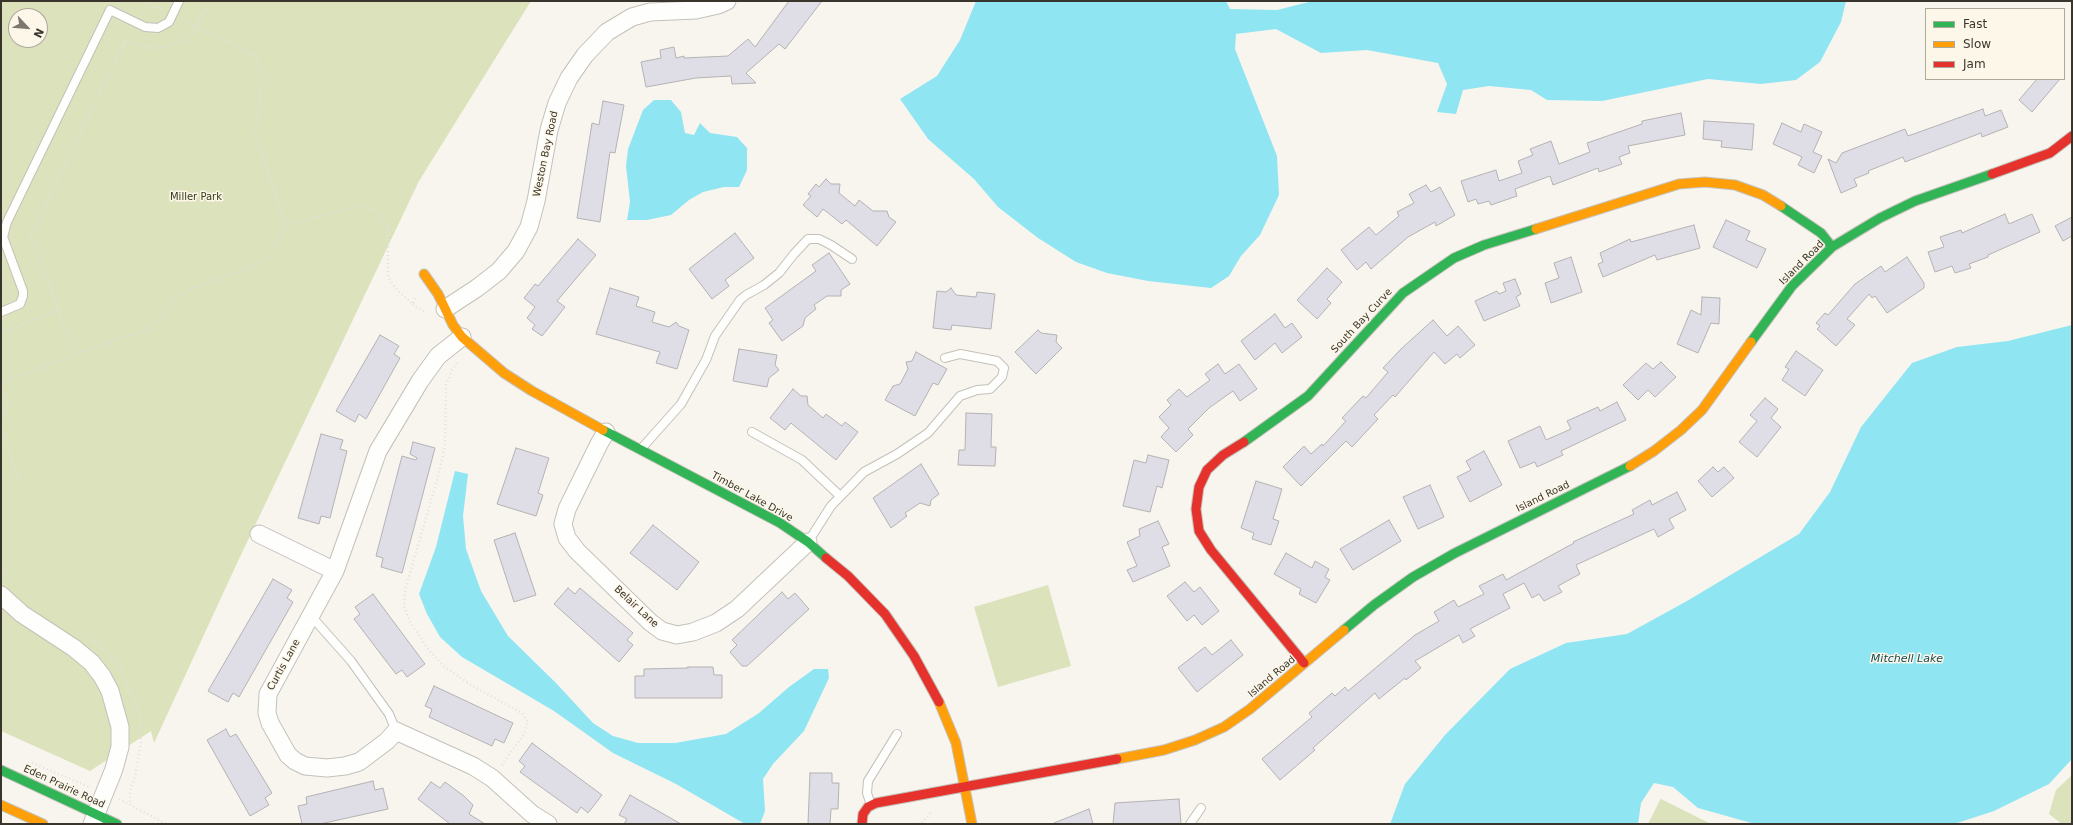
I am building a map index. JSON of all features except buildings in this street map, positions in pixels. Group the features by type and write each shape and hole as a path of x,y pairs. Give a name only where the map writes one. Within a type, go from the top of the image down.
{"street":[{"name":"Weston Bay Road","path":"446,309 499,271 516,251 529,227 536,201 549,130 557,103 569,78 585,55 607,32 632,17 650,12 696,10 718,5 726,1"},
{"name":"Island Road","path":"871,806 876,803 1164,750 1195,740 1224,727 1250,709 1374,605 1414,577 1455,553 1624,469 1654,451 1681,430 1702,410 1792,286 1832,247 1880,218 1915,201 2050,153 2072,136"},
{"name":"South Bay Curve","path":"1304,663 1212,550 1199,531 1196,509 1199,486 1207,470 1223,455 1264,429 1308,396 1369,328 1403,293 1454,258 1484,245 1679,184 1705,182 1735,185 1763,195 1790,211 1821,233 1832,247"},
{"name":"Timber Lake Drive","path":"424,274 462,338 504,373 532,391 606,432 780,523 808,542 848,576 885,614 914,656 937,698 956,743 966,787 972,824"},
{"name":"Curtis Lane","path":"396,731 387,741 359,762 346,766 327,768 305,766 295,761 288,755 270,723 266,704 268,694 312,617 335,571 378,451 420,381 438,356 462,338"},
{"name":"Belair Lane","path":"606,432 598,444 567,509 563,524 567,538 578,551 650,622 662,631 677,635 693,632 716,623 741,604 808,542"},
{"path":"258,534 335,571"},
{"path":"1,595 22,614 74,648 92,663 102,676 110,691 120,727 120,747 114,769 94,819"},
{"path":"396,731 473,766 492,778 532,814 548,824"},
{"name":"Eden Prairie Road","path":"1,770 94,819 117,824"},
{"path":"1,805 43,824"},
{"path":"862,824 863,814 871,806"}],"lane":[{"path":"1,312 20,304 23,296 23,291 2,237 7,222 110,10 152,28 164,26 172,16 180,1"},
{"path":"640,450 681,404 706,360 715,336 740,300 764,285 778,273 808,240 819,239 831,244 852,260"},
{"path":"808,542 831,506 864,472 897,454 928,434 960,396 977,390 990,389 1002,377 1004,368 997,361 960,354 945,358"},
{"path":"752,432 802,460 840,496"},
{"path":"312,617 351,661 389,714 396,731"},
{"path":"871,806 867,793 868,781 897,734"},
{"path":"1190,824 1201,808"}],"path":[{"path":"142,1 255,55 262,77 255,135 286,226"},
{"path":"76,354 31,236 125,41 144,47 162,48 189,38 198,27 210,1"},
{"path":"1,418 9,405 1,384 76,354 148,329 159,320 179,296 194,288 267,260 286,226 357,206 376,211 388,227 388,270 391,282 398,291 413,304 426,312 429,317"},
{"path":"413,304 424,274"},
{"path":"1,333 59,310"},
{"path":"449,348 461,358 452,370 446,385 445,446 438,477 406,590 404,606 415,629 428,648 446,667 471,685 522,713 528,722 524,734 492,778"},
{"path":"1,427 19,482"},
{"path":"30,762 88,786"},
{"path":"125,801 166,824"}],"green space":[{"name":"Miller Park","path":"1,1 531,1 419,181 238,561 154,743 151,731 90,771 1,731"},
{"path":"1048,585 1071,666 998,687 974,607"},
{"path":"2072,775 2072,824 2062,824 2049,814 2056,790"},
{"path":"1661,799 1711,824 1648,824"}],"water":[{"path":"976,1 1226,1 1230,9 1277,10 1313,1 1846,1 1841,22 1820,62 1796,80 1761,84 1708,79 1602,101 1547,100 1531,90 1489,86 1463,90 1456,114 1437,112 1447,84 1438,63 1367,50 1321,53 1276,29 1236,34 1235,49 1277,156 1279,195 1260,235 1241,256 1229,276 1211,288 1148,281 1107,273 1076,262 1038,238 998,207 974,179 928,139 900,99 937,76 960,40"},
{"path":"654,100 671,100 681,112 685,133 694,135 700,123 710,133 737,137 747,148 747,170 739,187 724,187 703,192 689,200 671,215 647,220 627,220 630,202 626,166 628,149 643,110"},
{"name":"Mitchell Lake","path":"2072,325 2072,759 2049,784 1994,811 1954,824 1755,824 1698,808 1673,787 1654,783 1641,803 1638,824 1390,824 1405,784 1445,735 1510,669 1566,643 1627,634 1687,601 1799,534 1830,492 1861,427 1912,363 1957,347 2008,341"},
{"path":"455,471 468,474 463,516 466,549 481,591 508,636 556,683 593,723 613,736 638,743 675,743 726,734 759,713 789,687 814,669 828,669 829,678 804,731 773,764 763,779 765,811 760,824 745,824 676,784 613,753 554,711 462,657 440,637 427,614 419,594 436,547"}],"traffic: fast":[{"path":"1751,342 1792,286 1832,247 1880,218 1915,201 1992,174"},
{"path":"1781,206 1821,233 1832,247"},
{"path":"1244,442 1308,396 1403,293 1454,258 1484,245 1536,229"},
{"path":"603,430 780,523 808,542 826,558"},
{"path":"1344,630 1374,605 1413,577 1455,553 1630,466"},
{"path":"1,770 117,824"}],"traffic: slow":[{"path":"1536,229 1679,184 1705,182 1735,185 1763,195 1781,206"},
{"path":"424,274 438,294 453,325 462,337 504,373 532,391 603,430"},
{"path":"1630,466 1654,451 1681,430 1702,410 1751,342"},
{"path":"1117,759 1164,750 1195,740 1224,727 1250,709 1344,630"},
{"path":"939,702 956,743 972,824"},
{"path":"1,805 43,824"}],"traffic: jam":[{"path":"1992,174 2050,153 2072,136"},
{"path":"1244,442 1223,455 1207,470 1199,487 1196,509 1199,531 1211,550 1304,663"},
{"path":"826,558 848,576 885,614 914,656 939,702"},
{"path":"862,824 863,814 868,807 876,803 1117,759"}]}
